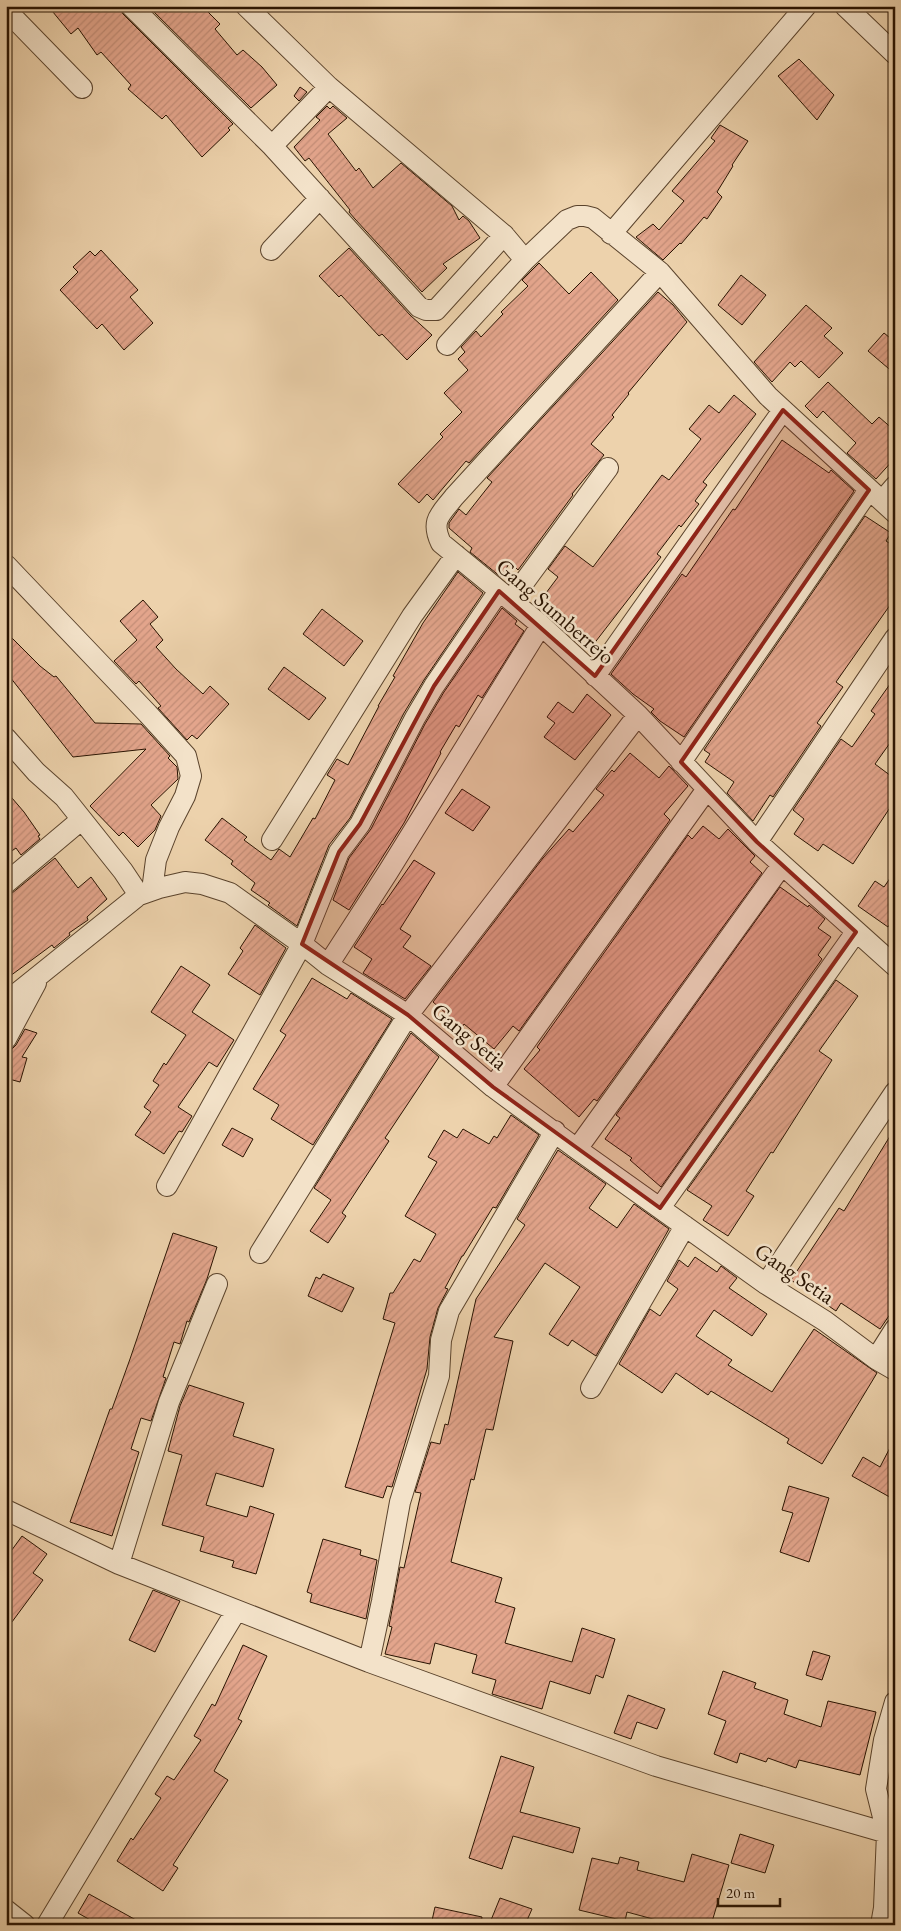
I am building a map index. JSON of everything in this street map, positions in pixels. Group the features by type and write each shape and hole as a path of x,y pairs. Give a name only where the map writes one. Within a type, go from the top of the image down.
{"street":[{"path":"131,6 272,146 419,307 426,310 436,310 504,235"},
{"path":"246,6 329,87 504,235 525,260"},
{"path":"611,234 806,6"},
{"path":"845,6 895,54"},
{"path":"6,10 82,88"},
{"path":"272,146 329,87"},
{"path":"271,250 320,198"},
{"path":"447,345 525,260 567,220 577,216 593,218 660,272 768,396 882,501"},
{"name":"Gang Sumberrejo","path":"660,272 454,496 438,518 436,532 438,538 441,543 541,625 638,715 757,842 895,966"},
{"path":"595,676 783,410"},
{"path":"167,1186 302,944 339,852 360,824 415,718 434,686 608,468"},
{"path":"681,762 895,486"},
{"path":"272,840 412,616 456,555"},
{"path":"6,565 186,756 191,776 185,796 169,827 156,860 154,883 158,888"},
{"path":"328,965 541,625"},
{"path":"757,842 895,638"},
{"path":"260,1253 408,1015 638,715"},
{"path":"7,741 36,772 64,797 123,870 139,895"},
{"path":"493,1087 708,790"},
{"path":"6,882 81,820"},
{"path":"577,1148 782,865"},
{"name":"Gang Setia","path":"6,1002 139,895 158,888 185,882 202,884 230,893 302,944 328,965 408,1015 493,1087 660,1208 766,1284 825,1321 876,1359 895,1370"},
{"path":"660,1208 856,932"},
{"path":"6,1039 41,974"},
{"path":"766,1284 895,1092"},
{"path":"369,1662 400,1502 438,1376 443,1326 448,1311 555,1131"},
{"path":"591,1388 686,1226"},
{"path":"119,1564 169,1402 217,1284"},
{"path":"876,1359 895,1329"},
{"path":"9,1517 236,1611 369,1662 656,1766 887,1833"},
{"path":"47,1925 236,1611"},
{"path":"887,1917 887,1833 876,1789 884,1740 895,1702"},
{"path":"6,1910 25,1925"}],"highlighted area":[{"path":"783,410 869,490 681,762 757,842 856,932 660,1208 493,1087 408,1015 302,944 339,852 360,824 434,686 499,591 595,676"}],"building":[{"path":"48,6 119,6 123,14 233,124 228,128 230,130 202,157 166,115 162,119 128,89 131,85 101,52 97,55 78,28 71,34"},
{"path":"148,6 202,6 220,24 215,29 237,55 243,50 262,67 277,85 251,108"},
{"path":"799,59 834,95 817,120 778,76"},
{"path":"300,87 307,92 299,101 294,96"},
{"path":"327,106 330,109 333,106 347,118 328,134 356,171 359,168 373,188 401,163 452,206 459,220 463,216 469,221 480,238 443,264 447,268 422,292 349,212 350,210 309,158 305,161 294,147 320,120 316,117"},
{"path":"720,125 748,141 717,192 722,197 707,219 704,217 681,244 663,260 636,237 653,224 659,230 684,201 672,191 715,141 711,138"},
{"path":"349,248 410,315 432,335 407,360 382,334 379,336 341,295 339,297 319,276"},
{"path":"101,250 138,290 130,297 153,323 124,350 102,324 97,329 60,290 78,272 73,267 90,251 95,256"},
{"path":"539,263 569,294 591,272 618,300 469,463 466,461 433,500 427,494 419,503 398,484 443,437 440,434 462,412 444,393 468,370 458,359 465,352 461,347 476,331 481,337 503,314 501,312 528,286 522,280"},
{"path":"741,275 766,295 742,325 718,305"},
{"path":"658,292 673,305 687,322 628,393 612,415 614,417 591,444 604,455 572,494 518,570 510,562 501,577 470,552 472,548 449,528 449,523 459,509 466,515 492,482 487,478"},
{"path":"806,305 832,328 824,336 843,353 819,378 801,361 795,367 790,362 772,382 754,362"},
{"path":"884,333 895,342 895,374 868,351"},
{"path":"828,382 872,424 879,417 895,431 895,458 876,479 847,453 856,443 823,411 817,418 805,406"},
{"path":"734,395 756,414 703,482 707,485 695,501 699,504 681,527 679,525 657,554 661,557 593,645 567,625 569,623 540,601 558,577 548,569 565,546 593,567 662,475 669,480 701,439 689,429 709,405 719,413"},
{"path":"782,440 829,473 831,470 854,491 684,737 660,721 651,712 654,709 633,694 611,674 682,574 686,577 733,509 735,510"},
{"path":"865,516 891,533 886,541 895,547 895,598 836,682 843,687 817,723 821,726 773,797 770,795 753,821 727,793 734,782 705,762 710,754 704,750"},
{"path":"458,572 483,593 424,680 404,713 350,818 329,845 297,926 251,890 255,883 231,864 233,861 205,840 222,818 247,837 244,840 271,860 279,849 290,857 313,818 315,819 335,780 327,775 337,759 348,765 395,677 393,676 423,623"},
{"path":"143,600 158,617 150,624 163,640 156,647 203,694 210,686 229,704 197,739 192,735 187,740 158,708 161,706 139,681 136,684 114,661 137,640 120,621"},
{"path":"502,608 517,621 515,624 524,631 482,698 478,695 459,727 456,725 404,823 349,910 333,900 349,858 371,829 425,724 444,692"},
{"path":"322,609 363,641 344,666 303,634"},
{"path":"6,632 40,666 54,677 56,676 95,723 141,724 170,756 168,758 177,767 178,779 151,805 161,816 155,830 138,847 123,832 119,836 90,806 146,749 73,757 6,672"},
{"path":"284,667 326,698 309,720 268,689"},
{"path":"895,677 895,736 875,764 895,779 895,800 853,864 823,844 818,851 794,834 804,819 793,810 841,739 852,747 875,714 871,711"},
{"path":"587,694 611,715 575,760 544,737 555,723 547,717 558,702 573,713"},
{"path":"630,753 659,778 669,766 688,786 664,814 670,820 519,1031 513,1026 494,1049 464,1024 462,1027 433,1002 543,858 569,829 573,832 604,795 596,789"},
{"path":"462,789 490,807 473,831 445,813"},
{"path":"6,791 40,835 38,836 40,839 21,855 16,848 6,855"},
{"path":"703,826 719,839 728,829 755,856 750,862 762,873 597,1101 594,1099 579,1117 524,1069 540,1050 537,1047 688,835 692,839"},
{"path":"55,858 78,888 91,877 107,899 87,917 88,920 69,933 70,935 54,948 52,945 6,979 6,898"},
{"path":"414,860 435,873 400,929 411,936 403,947 431,966 405,999 363,973 372,959 354,947"},
{"path":"895,871 895,916 888,927 858,906 875,881 884,887"},
{"path":"780,887 808,907 809,905 825,919 818,928 831,937 818,955 822,959 661,1187 630,1160 632,1158 605,1139 620,1118 616,1115"},
{"path":"255,925 286,948 260,995 228,974 243,951 240,948"},
{"path":"181,966 210,985 192,1012 234,1040 217,1067 209,1062 178,1107 192,1116 182,1132 179,1131 164,1154 135,1135 151,1112 144,1107 159,1085 153,1081 164,1063 166,1065 186,1035 151,1012"},
{"path":"312,978 347,999 351,993 392,1019 313,1145 271,1119 279,1105 253,1089 286,1035 280,1031"},
{"path":"836,980 858,996 819,1051 832,1060 773,1153 771,1152 746,1191 754,1196 728,1236 703,1220 712,1206 687,1190"},
{"path":"25,1029 37,1033 22,1057 27,1058 20,1082 9,1079 6,1084 6,1051 16,1045"},
{"path":"411,1033 439,1057 385,1138 389,1141 342,1213 346,1216 328,1243 310,1231 331,1200 314,1188"},
{"path":"511,1115 539,1135 496,1208 493,1207 462,1256 445,1288 448,1289 438,1308 430,1337 427,1369 392,1487 387,1486 383,1498 345,1487 395,1323 383,1319 390,1293 393,1293 414,1259 420,1262 436,1234 405,1216 437,1162 428,1157 444,1130 457,1138 463,1129 489,1144 494,1136 497,1138"},
{"path":"232,1128 253,1139 243,1157 222,1145"},
{"path":"895,1128 895,1307 880,1329 841,1303 836,1311 791,1280 839,1208 844,1211"},
{"path":"558,1150 606,1184 589,1208 617,1228 634,1204 669,1229 596,1356 572,1340 568,1346 549,1334 580,1287 545,1263 494,1337 513,1341 493,1430 486,1429 474,1480 471,1479 451,1562 502,1578 495,1602 515,1608 505,1643 572,1662 582,1628 615,1639 603,1678 596,1675 590,1694 550,1681 542,1709 492,1694 496,1680 472,1673 477,1655 435,1643 430,1664 385,1654 392,1627 389,1626 400,1567 404,1568 421,1493 415,1492 431,1442 440,1444 445,1424 448,1425 476,1299 525,1225 517,1219"},
{"path":"173,1233 217,1247 207,1279 189,1322 187,1321 180,1344 174,1342 163,1377 166,1378 151,1421 141,1418 131,1449 139,1452 112,1536 70,1522 130,1359"},
{"path":"695,1257 717,1272 721,1266 737,1278 729,1288 767,1314 752,1336 714,1310 696,1336 732,1360 728,1365 772,1392 814,1329 877,1373 822,1464 787,1443 789,1439 711,1391 708,1395 676,1373 662,1393 619,1364 650,1309 660,1316 678,1289 667,1281 679,1260 688,1267"},
{"path":"323,1274 354,1288 342,1312 308,1296 316,1277 320,1279"},
{"path":"189,1385 244,1403 233,1436 274,1449 263,1487 216,1473 206,1505 247,1517 250,1506 274,1514 256,1574 232,1567 234,1561 200,1551 204,1537 162,1525 182,1455 168,1451 180,1406"},
{"path":"895,1438 895,1500 852,1476 863,1457 880,1467"},
{"path":"789,1486 829,1498 809,1562 780,1552 793,1513 782,1510"},
{"path":"22,1536 47,1554 33,1573 43,1580 6,1630 6,1558"},
{"path":"323,1539 361,1550 360,1555 377,1560 366,1619 310,1602 312,1594 307,1592"},
{"path":"153,1590 180,1601 155,1652 129,1640"},
{"path":"243,1645 267,1656 238,1719 242,1721 214,1771 228,1780 173,1865 178,1868 163,1891 117,1861 131,1838 133,1840 161,1798 155,1794 167,1776 174,1780 201,1740 194,1736 212,1704 215,1706"},
{"path":"813,1651 830,1656 822,1680 806,1675"},
{"path":"723,1671 756,1683 754,1688 788,1700 784,1714 821,1727 828,1701 876,1712 860,1775 799,1760 796,1768 768,1758 766,1762 740,1753 737,1763 714,1754 726,1721 708,1714"},
{"path":"628,1695 665,1709 657,1729 637,1722 631,1739 614,1733"},
{"path":"501,1756 534,1767 520,1812 580,1828 573,1853 513,1836 502,1869 469,1858"},
{"path":"740,1834 774,1845 765,1873 731,1863"},
{"path":"692,1854 729,1865 711,1925 675,1925 627,1912 625,1921 579,1910 592,1858 618,1864 620,1857 639,1862 637,1870 684,1882"},
{"path":"89,1894 145,1925 99,1925 78,1913"},
{"path":"500,1898 532,1909 525,1925 489,1925"},
{"path":"435,1907 482,1917 481,1925 431,1925"}]}
